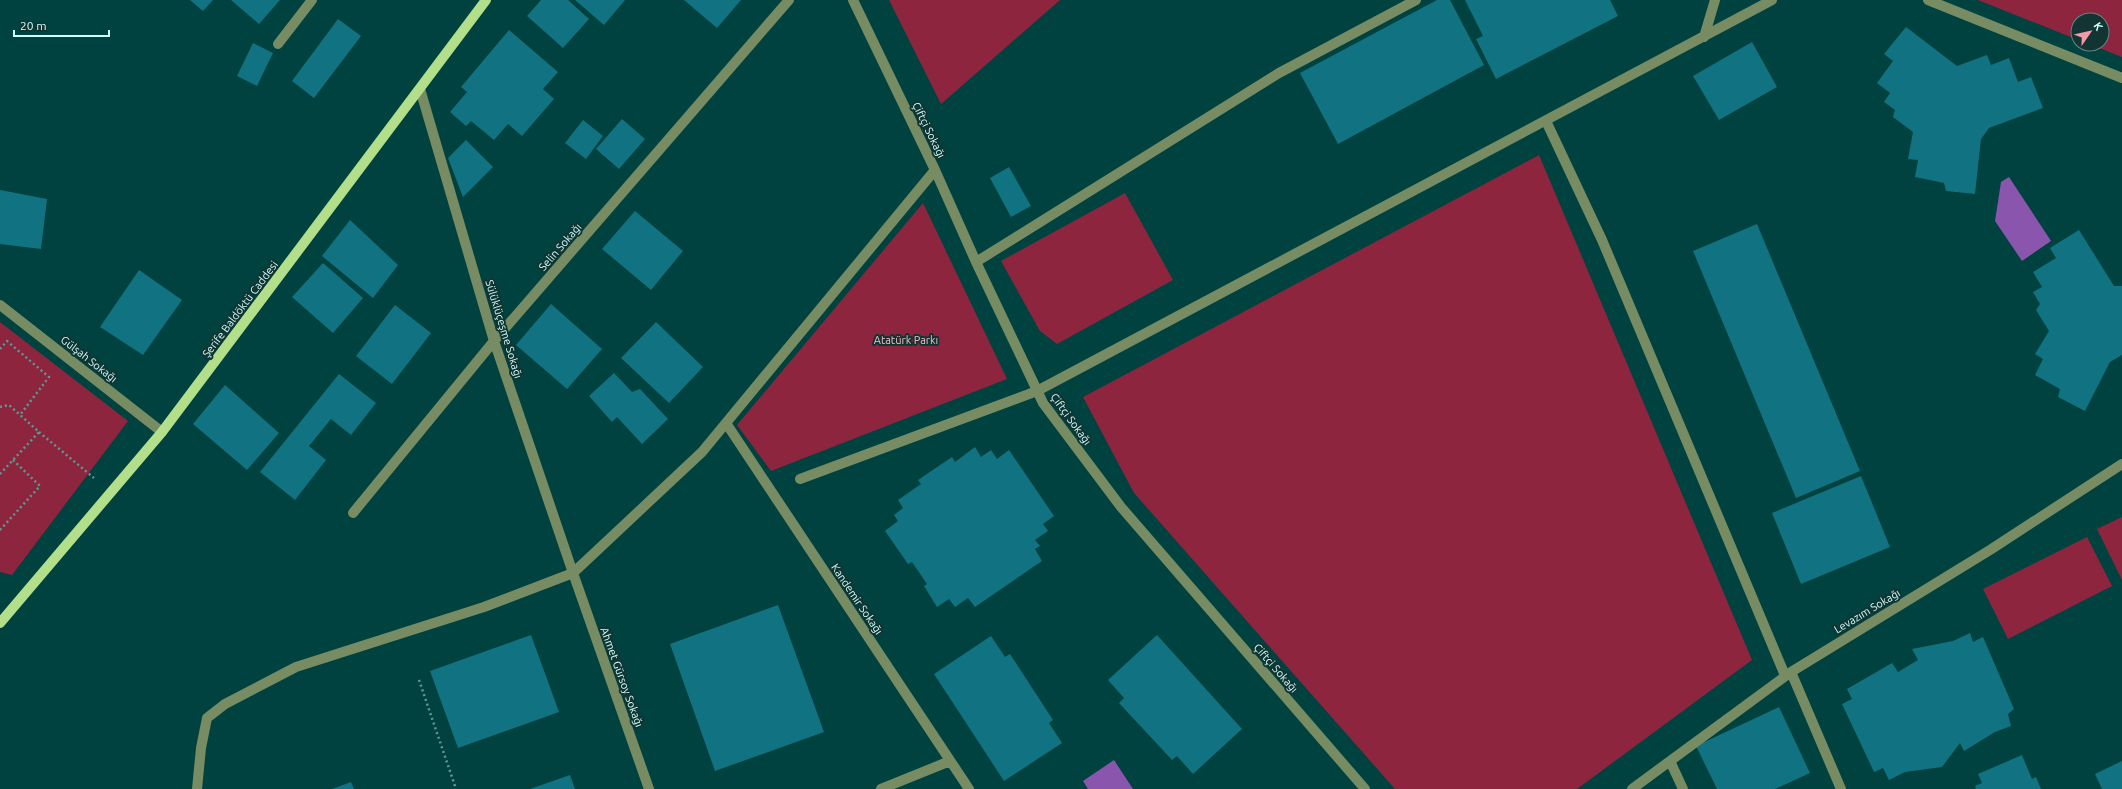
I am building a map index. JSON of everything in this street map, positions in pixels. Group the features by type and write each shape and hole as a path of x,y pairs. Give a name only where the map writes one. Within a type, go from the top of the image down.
{"main road":[{"name":"Şerife Baldöktü Caddesi","path":"0,623 162,432 486,0"}],"street":[{"path":"278,44 312,0"},
{"name":"Selin Sokağı","path":"352,512 494,342 789,0"},
{"name":"Çiftçi Sokağı","path":"853,0 935,170 976,262 1043,403 1121,507 1365,789"},
{"path":"976,262 1278,73 1416,0"},
{"path":"1704,37 1715,0"},
{"path":"800,479 1037,391 1772,0"},
{"path":"1928,0 2122,78"},
{"name":"Sülüklüçeşme Sokağı","path":"420,89 494,342 573,573"},
{"path":"1546,121 1602,240 1787,673 1841,789"},
{"path":"197,789 201,748 207,718 225,704 296,667 484,607 573,573 702,452 935,170"},
{"name":"Gülşah Sokağı","path":"0,305 162,432"},
{"name":"Kandemir Sokağı","path":"726,423 969,789"},
{"name":"Levazım Sokağı","path":"1632,789 1787,673 1990,550 2122,464"},
{"name":"Ahmet Gürsoy Sokağı","path":"573,573 650,789"},
{"path":"881,789 950,760"},
{"path":"1670,761 1683,789"}],"path":[{"path":"0,348 7,341 49,377 20,415"},
{"path":"0,407 9,405 111,492"},
{"path":"0,474 40,432"},
{"path":"0,530 40,486 13,460"},
{"path":"419,680 456,789"}],"green space":[{"path":"889,0 1060,0 941,104"},
{"path":"1978,0 2122,0 2122,57 2109,52 2110,12 2070,12 2070,37"},
{"path":"1539,155 1752,660 1577,789 1395,789 1134,493 1083,397"},
{"path":"1125,193 1173,280 1057,344 1040,331 1001,261"},
{"name":"Atatürk Parkı","path":"923,203 1007,379 771,471 737,425"},
{"path":"0,322 128,421 12,575 0,572"},
{"path":"2122,517 2122,580 2097,529"},
{"path":"2087,537 2112,586 2008,639 1983,589"}],"shaded area":[{"path":"2009,177 2051,241 2022,261 1995,221 2001,182"},
{"path":"1114,760 1133,789 1088,789 1083,781"}],"building":[{"path":"190,0 213,0 203,11"},
{"path":"231,0 280,0 259,24"},
{"path":"541,0 568,0 589,19 563,48 527,16"},
{"path":"575,0 625,0 604,25"},
{"path":"684,0 741,0 717,28"},
{"path":"1437,0 1450,0 1484,65 1338,144 1300,73"},
{"path":"1465,0 1610,0 1618,16 1496,79 1476,39 1483,36"},
{"path":"338,19 361,36 314,98 292,81"},
{"path":"1906,27 1957,66 1987,55 1991,65 2009,58 2018,82 2031,77 2043,108 1989,128 1981,139 1975,194 1946,191 1944,183 1915,177 1918,160 1908,159 1913,132 1893,117 1895,110 1884,102 1890,93 1877,83 1893,61 1884,54"},
{"path":"509,30 558,72 543,89 554,99 522,136 508,124 494,140 471,121 466,126 450,112 467,92 461,87"},
{"path":"1752,42 1777,87 1719,120 1693,76"},
{"path":"253,43 273,53 257,86 237,76"},
{"path":"622,119 645,139 619,169 596,149"},
{"path":"583,120 603,136 586,159 565,143"},
{"path":"466,140 493,167 463,197 448,158"},
{"path":"1009,167 1031,206 1011,217 990,178"},
{"path":"0,190 47,199 41,249 0,244"},
{"path":"635,211 683,251 651,290 602,249"},
{"path":"350,220 398,265 373,298 322,256"},
{"path":"1757,224 1860,471 1796,498 1693,251"},
{"path":"2079,230 2114,286 2122,286 2122,355 2110,362 2085,411 2058,397 2060,389 2035,375 2043,359 2035,354 2049,331 2036,310 2040,304 2033,292 2042,287 2033,272 2056,258 2050,248"},
{"path":"323,263 363,298 333,333 292,297"},
{"path":"139,270 182,300 143,355 100,327"},
{"path":"551,304 602,349 567,389 516,345"},
{"path":"395,305 431,333 392,384 356,356"},
{"path":"656,322 703,367 669,403 621,358"},
{"path":"614,373 632,392 640,389 668,419 642,444 617,417 612,422 589,396"},
{"path":"339,374 376,403 351,435 331,419 309,446 326,460 295,500 260,472"},
{"path":"225,385 279,433 247,470 193,424"},
{"path":"975,447 981,457 991,450 997,459 1009,450 1054,516 1043,524 1048,531 1035,540 1040,546 1035,549 1042,561 975,607 968,598 955,607 949,599 937,607 924,586 927,584 912,562 908,564 885,531 898,521 894,515 903,508 898,500 921,484 918,480 952,457 955,462"},
{"path":"1861,476 1890,547 1801,584 1772,513"},
{"path":"778,605 824,732 715,771 670,644"},
{"path":"1970,633 1973,642 1983,637 2014,709 2008,714 2011,726 1995,732 1964,751 1960,743 1942,767 1905,772 1889,780 1883,768 1874,772 1842,704 1852,699 1847,689 1892,663 1898,672 1918,660 1912,649 1953,641"},
{"path":"531,635 559,712 458,748 430,671"},
{"path":"1157,635 1242,729 1193,774 1177,756 1172,760 1119,703 1124,698 1108,680"},
{"path":"991,636 1005,657 1010,654 1053,720 1049,723 1062,743 1004,781 934,674"},
{"path":"1779,707 1810,773 1775,789 1717,789 1696,746"},
{"path":"2022,755 2032,779 2036,777 2041,789 1976,789 1975,786 1982,783 1978,774"},
{"path":"2122,761 2122,789 2102,789 2095,774"},
{"path":"570,775 575,789 530,789"},
{"path":"351,782 354,789 332,789"}]}
